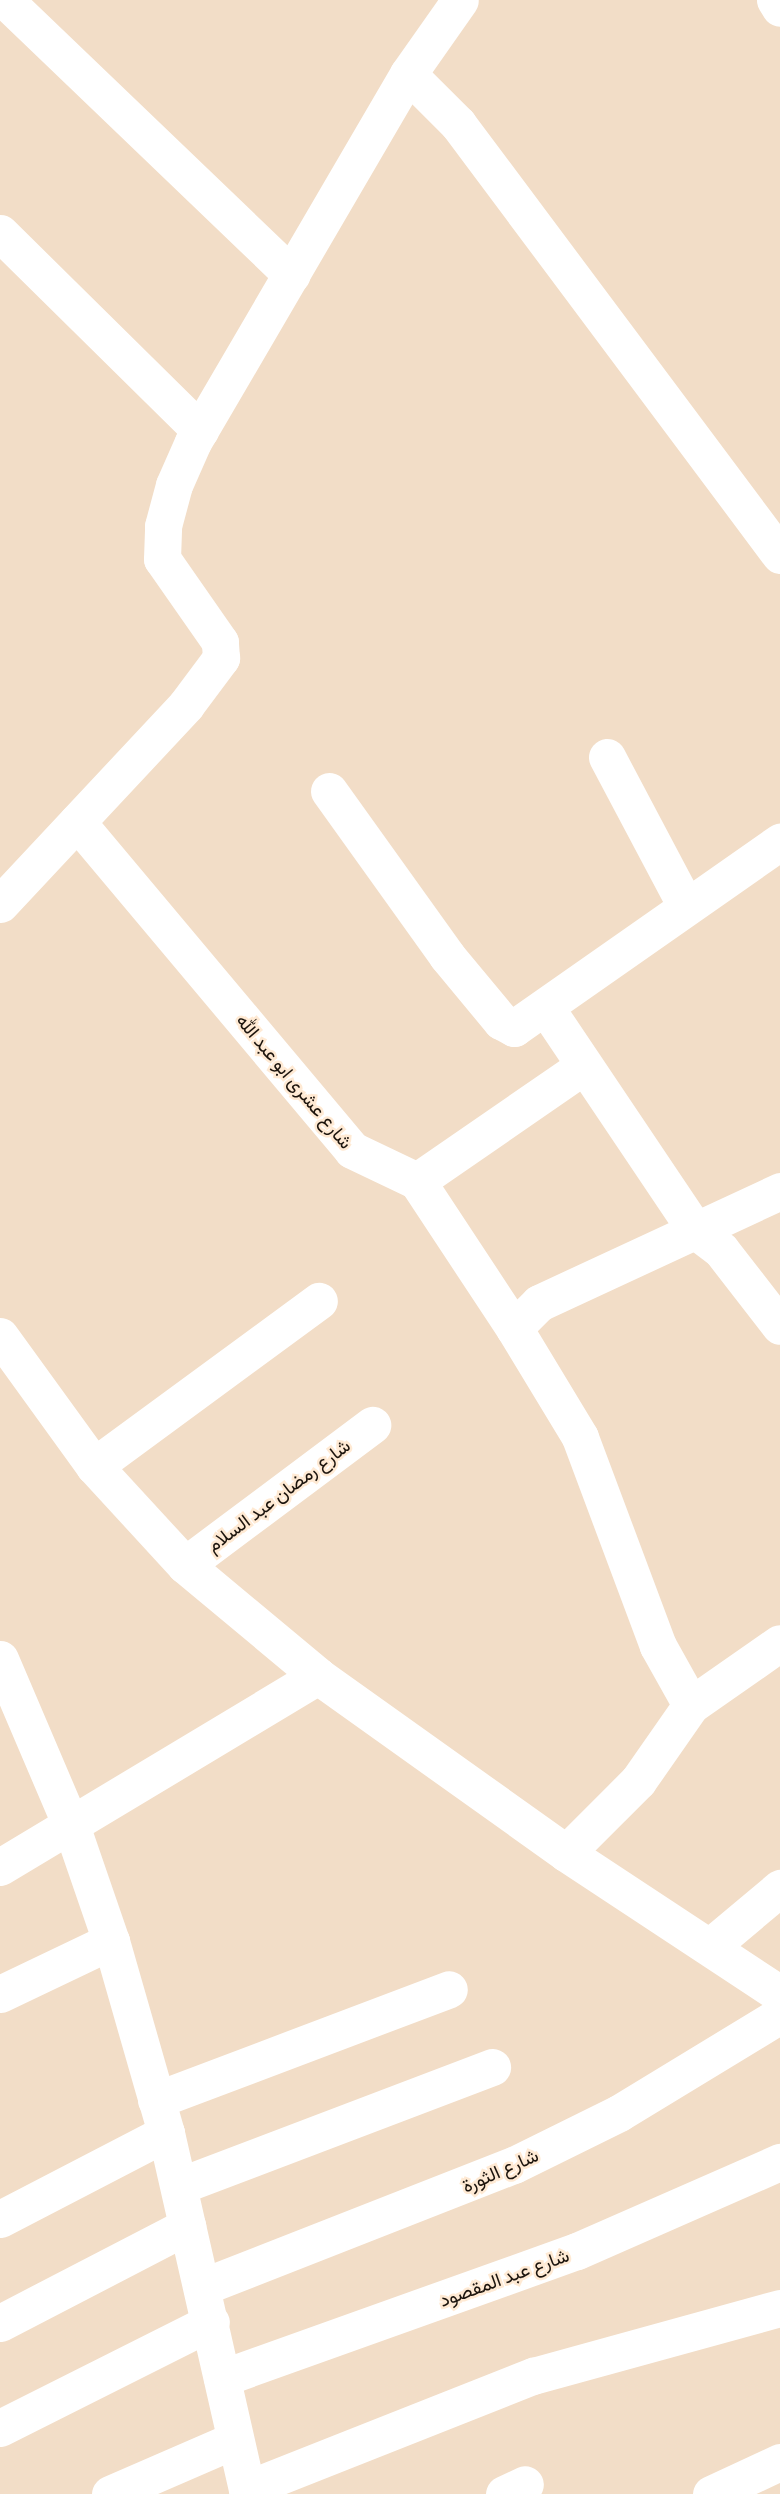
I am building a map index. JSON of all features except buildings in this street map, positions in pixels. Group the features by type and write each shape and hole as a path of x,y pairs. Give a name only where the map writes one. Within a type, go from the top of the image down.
{"street":[{"path":"5,0 292,275"},
{"path":"0,904 186,705 221,658 220,642 162,559 163,526 174,485 200,430 408,74 460,0"},
{"path":"408,74 466,134 780,555"},
{"path":"0,233 200,430"},
{"path":"607,757 686,906"},
{"path":"329,791 501,1021 514,1028 780,842"},
{"name":"شارع عشرى ابو عبد الله","path":"77,822 352,1150 417,1181"},
{"path":"546,1008 582,1067 696,1231 721,1250 780,1326"},
{"path":"582,1067 417,1181 514,1328 579,1437 658,1647 691,1705"},
{"path":"514,1328 539,1303 780,1191"},
{"path":"94,1466 319,1301"},
{"path":"0,1336 94,1466 185,1565 318,1676 566,1853 712,1945 780,1994"},
{"name":"شارع رمضان عبد السلام","path":"185,1565 372,1425"},
{"path":"566,1853 638,1781 691,1705 780,1643"},
{"path":"0,1867 72,1828 318,1676"},
{"path":"4,1679 72,1828 111,1941 179,2186 247,2491 533,2376 780,2308"},
{"path":"712,1945 780,1888"},
{"path":"0,1994 111,1941"},
{"path":"0,2219 161,2117 449,1989"},
{"name":"شارع الثورة","path":"202,2287 514,2165 619,2113 780,2015"},
{"path":"179,2186 492,2067"},
{"name":"شارع عبد المقصود","path":"222,2378 577,2251 780,2162"},
{"path":"0,2323 187,2227"},
{"path":"0,2428 211,2322"},
{"path":"110,2494 234,2440"},
{"path":"711,2494 780,2462"}]}
